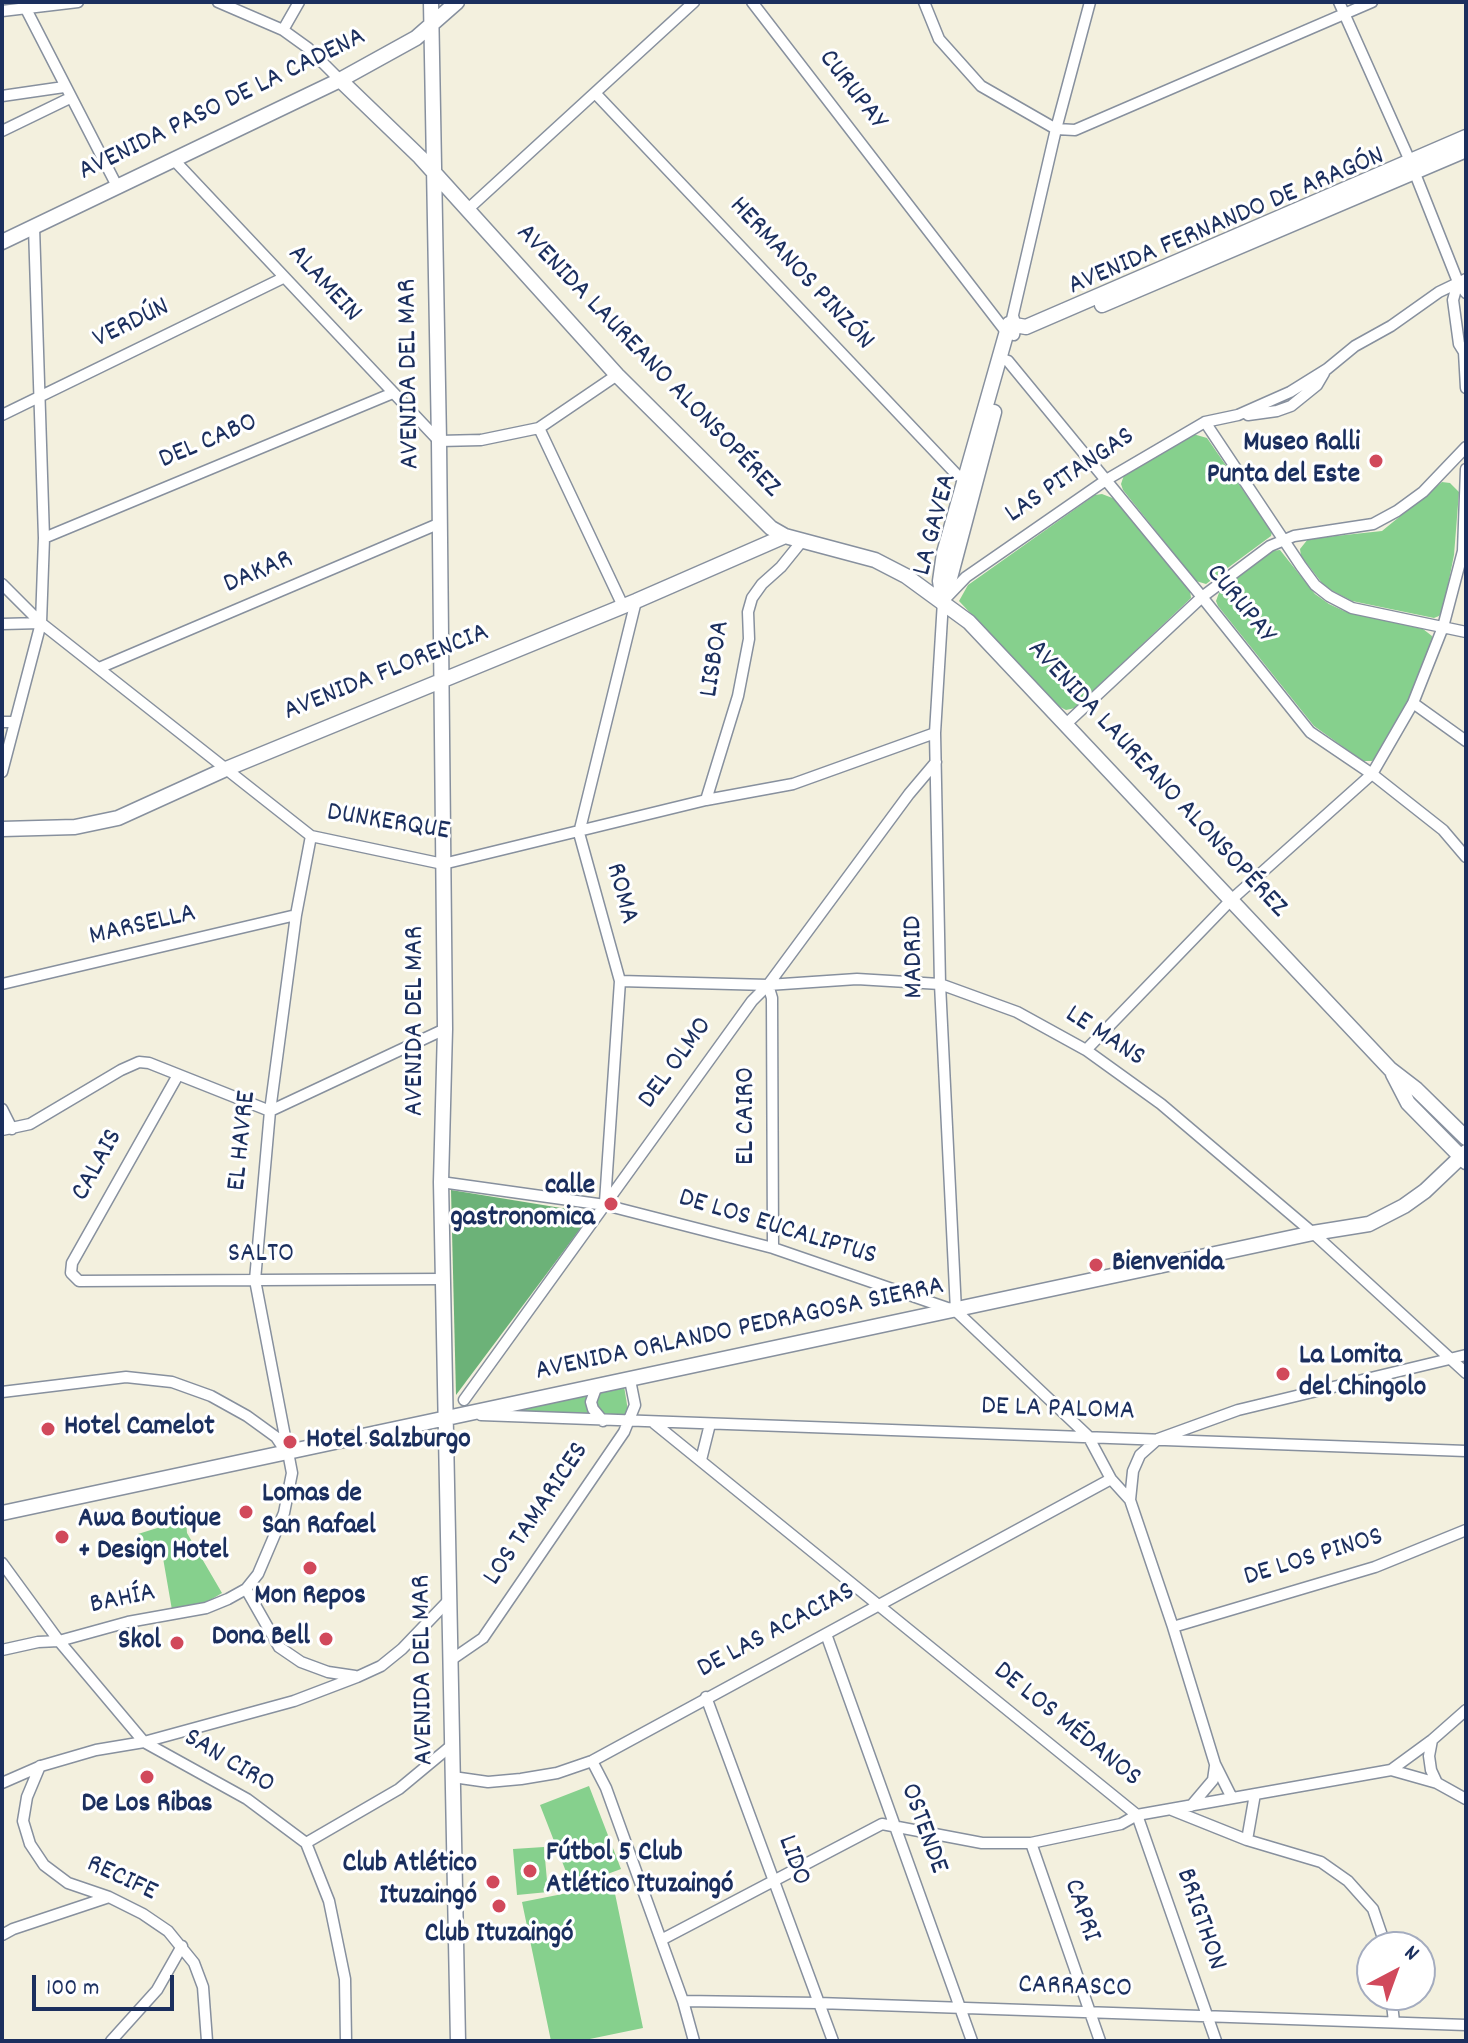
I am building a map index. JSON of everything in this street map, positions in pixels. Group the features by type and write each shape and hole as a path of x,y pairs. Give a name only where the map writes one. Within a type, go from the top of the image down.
{"street":[{"path":"2,11 78,2"},
{"name":"AVENIDA LAUREANO ALONSOPÉREZ","path":"218,2 283,30 308,48 435,174 617,375 758,516 785,536 832,546 875,560 906,576 979,631 1390,1069 1466,1138"},
{"path":"283,30 299,2"},
{"name":"AVENIDA DEL MAR","path":"431,2 445,1029 441,1182 458,2041"},
{"name":"AVENIDA PASO DE LA CADENA","path":"2,242 340,80 432,26 457,2"},
{"path":"467,210 694,2"},
{"name":"CURUPAY","path":"752,2 1010,326"},
{"path":"924,2 939,39 981,86 1056,129 1075,130 1372,2"},
{"name":"LA GAVEA","path":"943,601 1056,129 1090,2"},
{"path":"1339,2 1466,293"},
{"path":"26,9 118,188"},
{"path":"2,96 64,87"},
{"name":"HERMANOS PINZÓN","path":"595,93 935,452 970,480"},
{"path":"2,131 70,98"},
{"name":"AVENIDA FERNANDO DE ARAGÓN","path":"1010,326 1030,336 1412,166 1466,137"},
{"name":"AVENIDA FERNANDO DE ARAGÓN","path":"1412,166 1466,150"},
{"name":"ALAMEIN","path":"174,160 439,441"},
{"path":"2,772 41,623 44,538 34,227"},
{"name":"VERDÚN","path":"2,415 283,278"},
{"path":"1462,280 1453,300 1459,344 1465,351 1466,388"},
{"name":"LAS PITANGAS","path":"943,601 966,577 1106,480 1205,422 1238,415 1290,392 1327,369 1355,346 1462,280"},
{"name":"CURUPAY","path":"1003,360 1106,480 1310,732 1372,774 1443,830 1466,857"},
{"path":"439,441 481,440 539,428 617,375"},
{"name":"DEL CABO","path":"44,538 393,393"},
{"path":"1205,422 1315,585 1352,608 1466,632"},
{"path":"539,428 629,604"},
{"path":"1066,724 1202,597 1270,546 1283,539 1373,524 1423,492 1466,447"},
{"path":"1086,1050 1231,900 1372,774 1413,703 1443,627 1463,551 1466,469"},
{"name":"DAKAR","path":"99,668 438,524"},
{"name":"AVENIDA FLORENCIA","path":"2,829 75,827 118,818 226,769 629,604 785,536"},
{"name":"LISBOA","path":"706,800 743,673 752,598 802,541"},
{"name":"DUNKERQUE","path":"2,584 41,623 311,836 443,864 706,800 793,784 935,733"},
{"name":"MADRID","path":"943,601 935,733 940,984 956,1311"},
{"name":"ROMA","path":"605,1205 620,981 579,833 629,604"},
{"path":"2,624 41,623"},
{"path":"1413,703 1466,741"},
{"path":"2,722 15,722"},
{"name":"DEL OLMO","path":"466,1407 605,1205 752,1001 768,985 936,762"},
{"name":"EL HAVRE","path":"286,1451 255,1280 270,1111 296,915 311,836"},
{"name":"MARSELLA","path":"2,984 296,915"},
{"name":"LE MANS","path":"620,981 768,985 857,979 940,984 1017,1012 1086,1050 1161,1104 1313,1233 1466,1373"},
{"name":"EL CAIRO","path":"768,985 772,998 773,1248"},
{"path":"2,1109 7,1129 30,1124 139,1062 270,1111 445,1029"},
{"name":"AVENIDA LAUREANO ALONSOPÉREZ","path":"1390,1069 1408,1103 1464,1157"},
{"name":"CALAIS","path":"79,1281 71,1273 72,1263 178,1075"},
{"path":"1421,1116 1432,1105"},
{"name":"AVENIDA ORLANDO PEDRAGOSA SIERRA","path":"2,1513 446,1418 466,1407 596,1388 1313,1233 1369,1224 1425,1191 1464,1157"},
{"name":"DE LOS EUCALIPTUS","path":"441,1182 605,1205 773,1248 956,1311 1088,1436 1111,1479 1130,1500 1215,1764 1232,1798"},
{"name":"SALTO","path":"79,1281 443,1279"},
{"path":"1130,1500 1133,1471 1140,1455 1158,1439 1238,1410 1466,1355"},
{"path":"2,1392 126,1377 172,1382 211,1396 276,1437 286,1451 292,1473 284,1513 258,1574 246,1589 279,1647 301,1662 328,1672 357,1677"},
{"name":"LOS TAMARICES","path":"451,1660 483,1638 630,1421 635,1405 630,1380"},
{"path":"596,1388 591,1402 597,1416 603,1421"},
{"path":"635,1405 651,1422"},
{"name":"DE LA PALOMA","path":"466,1407 603,1421 1466,1451"},
{"name":"DE LOS MÉDANOS","path":"651,1422 1137,1815 1391,1770 1437,1783 1466,1799"},
{"path":"701,1460 710,1424"},
{"name":"DE LAS ACACIAS","path":"453,1777 488,1782 521,1779 557,1773 592,1761 1111,1479"},
{"name":"DE LOS PINOS","path":"1173,1627 1375,1567 1466,1530"},
{"name":"SAN CIRO","path":"2,1563 59,1641 144,1742 247,1799 306,1843"},
{"name":"BAHÍA","path":"2,1650 59,1641 128,1622 206,1608 246,1589"},
{"path":"2,1783 41,1766 294,1701 357,1677 381,1666 402,1649 449,1600"},
{"name":"OSTENDE","path":"826,1634 972,2041"},
{"name":"LIDO","path":"706,1697 833,2041"},
{"path":"1391,1770 1466,1710"},
{"path":"1432,1740 1429,1756 1437,1783"},
{"path":"346,2041 345,1979 329,1901 306,1843 399,1789 452,1745"},
{"path":"592,1761 606,1788 683,2001 690,2041"},
{"path":"1191,1806 1213,1780 1215,1764"},
{"name":"RECIFE","path":"41,1766 27,1797 23,1821 30,1844 44,1865 68,1883 109,1897 143,1914 168,1931 182,1946 194,1963 203,1987 207,2041"},
{"path":"1247,1840 1255,1794"},
{"path":"1170,1809 1247,1840 1321,1862 1348,1881 1373,1909 1381,1931"},
{"path":"661,1940 882,1824 982,1843 1031,1843 1121,1824 1137,1815"},
{"name":"BRIGTHON","path":"1137,1815 1216,2041"},
{"name":"CAPRI","path":"1031,1843 1100,2041"},
{"path":"2,1935 109,1897"},
{"path":"111,2041 157,1990 182,1946"},
{"name":"CARRASCO","path":"683,2001 1466,2025"},
{"path":"1393,2011 1394,2022"}],"green space":[{"path":"1193,434 1207,438 1272,532 1271,536 1206,584 1196,581 1121,484 1124,475"},
{"path":"1442,482 1450,483 1459,492 1454,555 1443,610 1439,616 1434,618 1352,601 1325,587 1301,556 1300,549 1308,539 1382,531"},
{"path":"1095,495 1115,499 1190,590 1191,598 1075,708 1066,710 1058,706 959,601 968,585"},
{"path":"1280,550 1315,594 1329,604 1344,611 1423,629 1432,636 1407,702 1372,761 1363,761 1314,726 1218,606 1216,601 1220,590 1271,551"},
{"path":"451,1190 592,1213 456,1395"},
{"path":"624,1386 629,1417 505,1412"},
{"path":"186,1519 187,1533 222,1593 207,1602 172,1610 163,1558 151,1552 138,1534"},
{"path":"589,1786 621,1869 572,1887 540,1805"},
{"name":"Fútbol 5 Club Atlético Ituzaingó","path":"544,1847 548,1892 517,1895 513,1849"},
{"path":"613,1884 643,2028 580,2041 551,2041 522,1902"}],"place":[{"name":"Museo Ralli Punta del Este","path":"1376,461"},
{"name":"calle gastronomica","path":"611,1204"},
{"name":"Bienvenida","path":"1096,1265"},
{"name":"La Lomita del Chingolo","path":"1283,1374"},
{"name":"Hotel Camelot","path":"48,1429"},
{"name":"Hotel Salzburgo","path":"290,1442"},
{"name":"Lomas de San Rafael","path":"246,1512"},
{"name":"Awa Boutique + Design Hotel","path":"62,1537"},
{"name":"Mon Repos","path":"310,1568"},
{"name":"Dona Bell","path":"326,1639"},
{"name":"Skol","path":"177,1643"},
{"name":"De Los Ribas","path":"147,1777"},
{"name":"Fútbol 5 Club Atlético Ituzaingó","path":"530,1871"},
{"name":"Club Atlético Ituzaingó","path":"493,1882"},
{"name":"Club Ituzaingó","path":"499,1906"}]}
